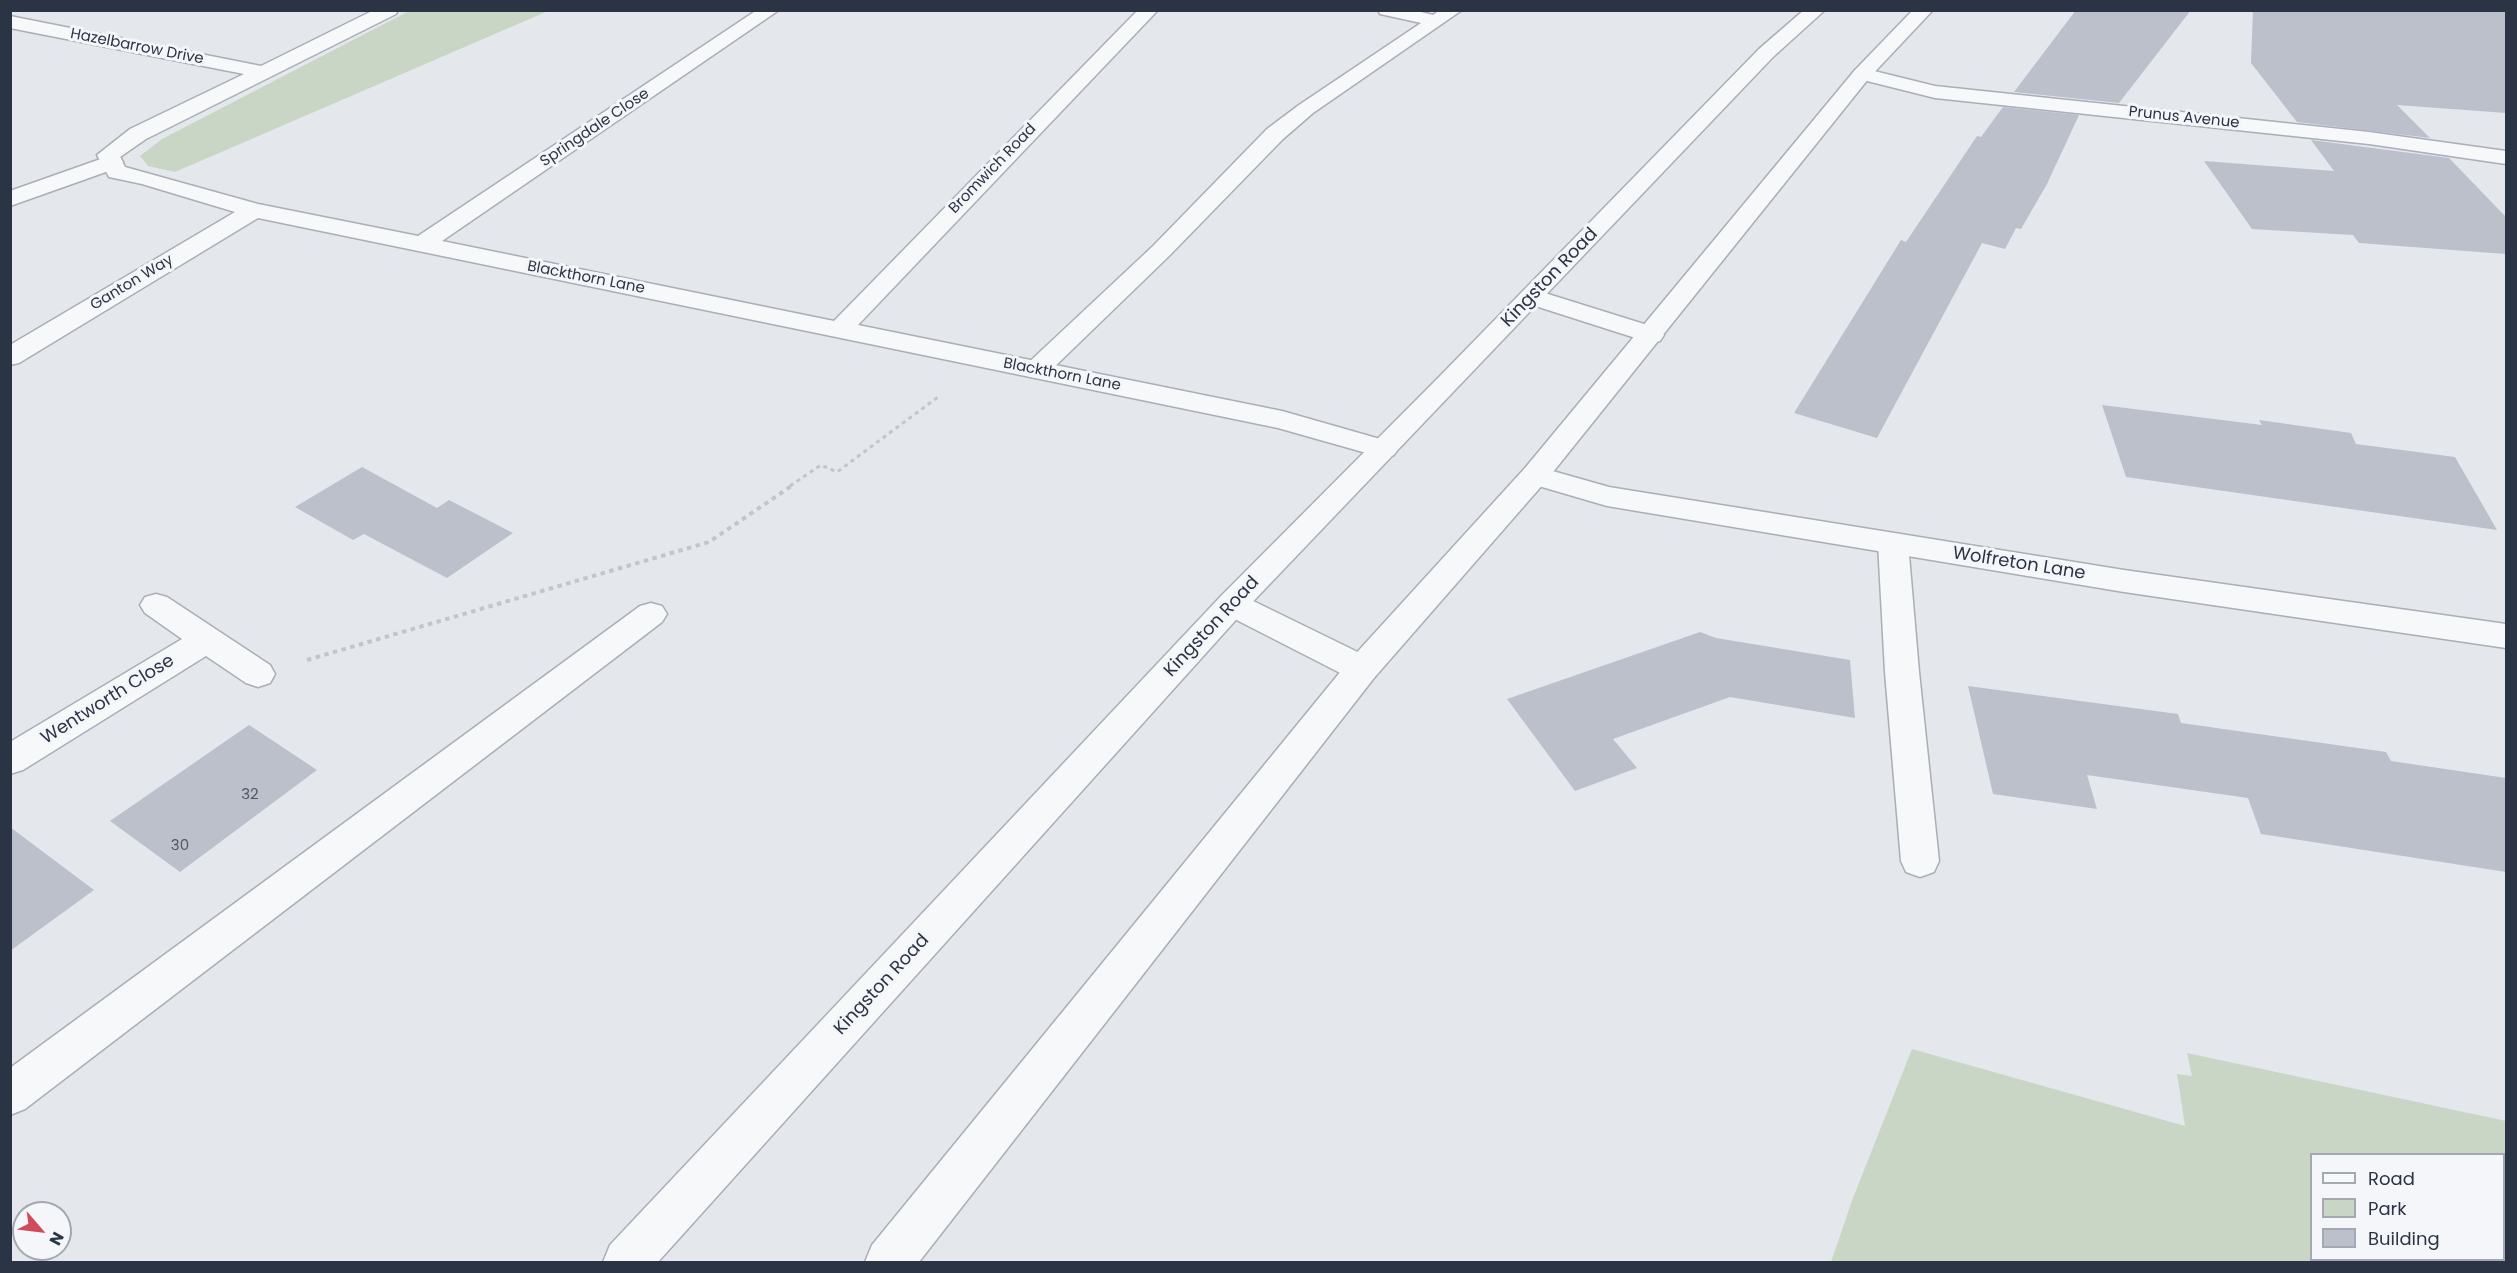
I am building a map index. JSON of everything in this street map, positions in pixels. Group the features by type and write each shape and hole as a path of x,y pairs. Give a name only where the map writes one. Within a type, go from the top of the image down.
{"street":[{"path":"10,199 112,162 108,156 138,134 389,10"},
{"name":"Springdale Close","path":"421,245 770,10"},
{"name":"Bromwich Road","path":"839,330 1149,10"},
{"path":"1388,10 1444,16"},
{"name":"Kingston Road","path":"627,1263 1232,604 1766,53 1816,10"},
{"path":"889,1263 1362,669 1535,475 1862,74 1924,10"},
{"path":"1036,370 1161,251 1275,134 1306,109 1444,16"},
{"name":"Hazelbarrow Drive","path":"10,22 263,72"},
{"name":"Prunus Avenue","path":"1862,74 1935,92 2369,138 2506,158"},
{"name":"Blackthorn Lane","path":"112,162 117,172 146,178 254,210 1282,420 1384,449"},
{"name":"Ganton Way","path":"10,357 254,210"},
{"path":"1532,297 1651,335"},
{"name":"Wolfreton Lane","path":"1535,475 1607,496 2124,582 2506,636"},
{"path":"1893,543 1902,672 1920,861"},
{"path":"156,604 258,674"},
{"path":"1232,604 1362,669"},
{"path":"10,1094 651,614"},
{"name":"Wentworth Close","path":"10,760 206,640"}],"path":[{"path":"258,674 709,542 821,465 837,472 987,361"}],"green space":[{"path":"409,11 548,11 175,172 148,166 140,156 162,139"},
{"path":"1912,1049 2185,1126 2177,1074 2192,1076 2187,1053 2506,1121 2506,1262 1831,1262 1853,1198"}],"building":[{"path":"2076,10 2191,10 2119,103 2014,92"},
{"path":"2253,10 2506,10 2506,113 2397,105 2430,138 2297,122 2251,63"},
{"path":"2003,107 2079,115 2047,184 2021,229 2016,228 2005,249 1982,243 1877,438 1794,413 1901,240 1906,242 1977,136 1981,137"},
{"path":"2311,140 2449,158 2506,217 2506,254 2359,243 2353,235 2252,229 2204,161 2334,171"},
{"path":"2102,405 2262,425 2259,420 2351,433 2356,444 2455,457 2497,530 2126,477"},
{"path":"362,467 437,508 449,500 513,533 447,578 364,534 353,540 295,507"},
{"path":"1700,632 1716,638 1850,660 1855,718 1730,697 1613,739 1637,768 1575,791 1507,699"},
{"path":"1968,686 2178,714 2181,723 2386,752 2391,761 2506,778 2506,872 2261,834 2248,798 2087,775 2097,809 1993,794"},
{"path":"249,725 317,770 180,872 110,821"},
{"path":"10,827 94,890 10,951"}]}
